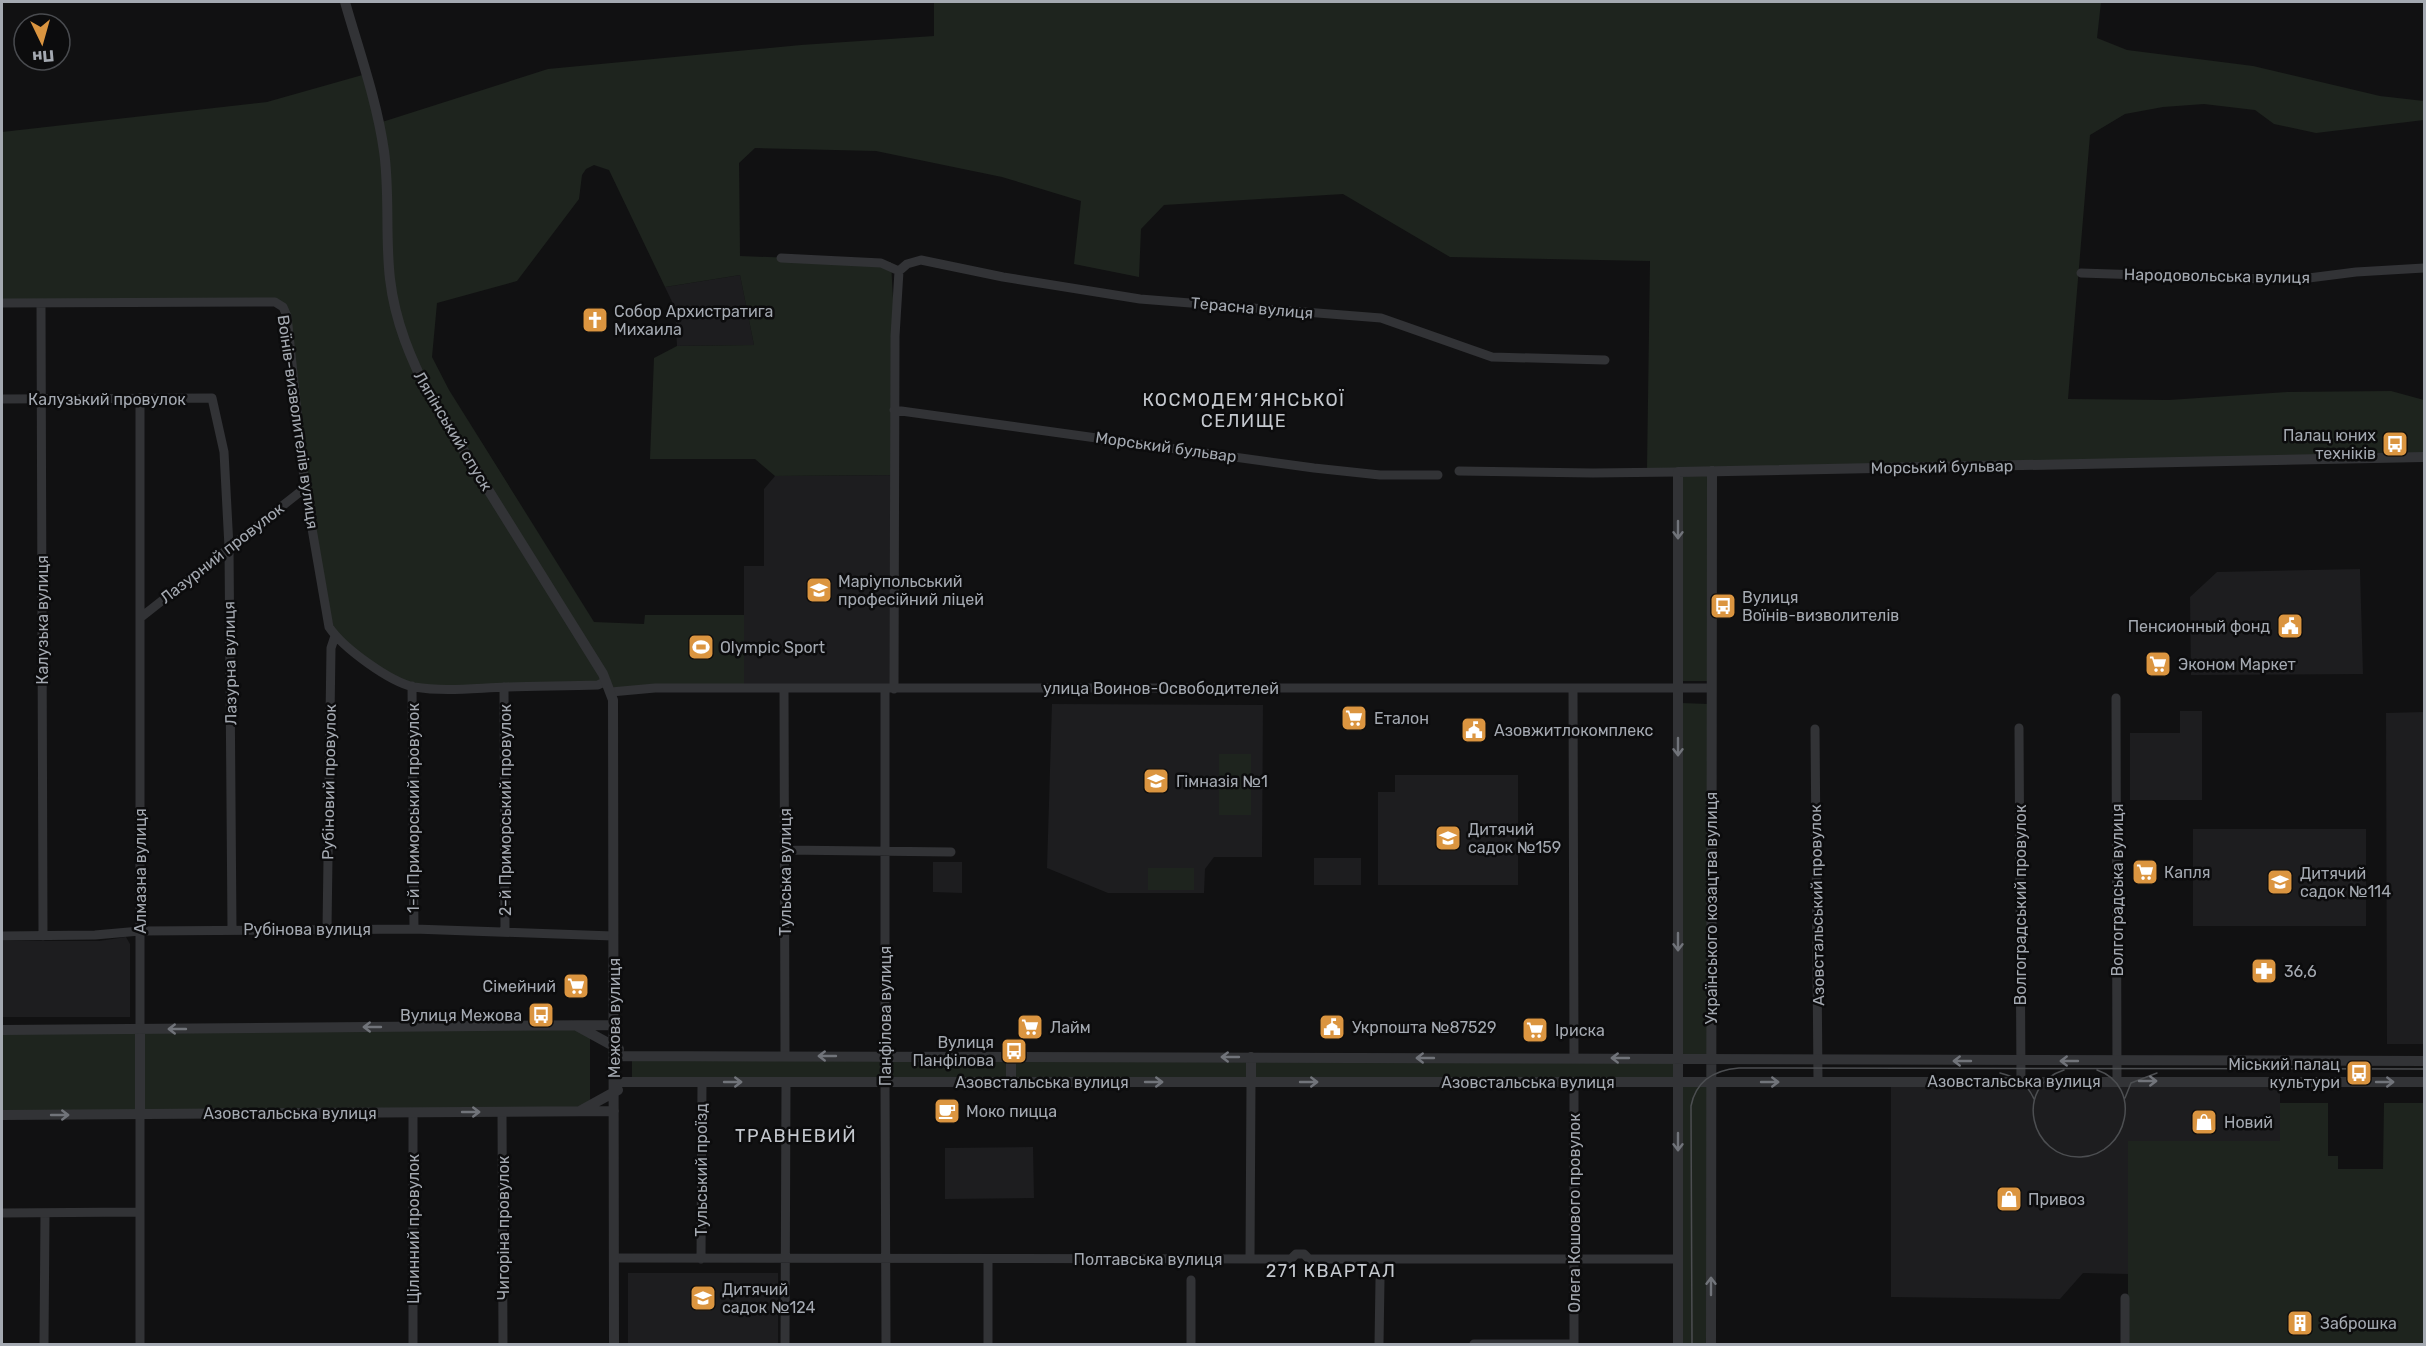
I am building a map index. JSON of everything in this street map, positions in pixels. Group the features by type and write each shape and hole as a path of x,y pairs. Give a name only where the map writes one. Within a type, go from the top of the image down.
{"street":[{"name":"Ляпінський спуск","path":"345,2 384,147 388,192 390,280 403,336 431,398 611,692"},
{"path":"781,258 881,263 899,271 895,336 889,688"},
{"name":"Терасна вулиця","path":"899,271 913,262 930,261 1004,277 1140,299 1381,318 1492,357 1605,360"},
{"name":"Народовольська вулиця","path":"2081,273 2293,280 2356,272 2424,268"},
{"name":"Воїнів-визволителів вулиця","path":"2,303 276,302 283,307 287,316 305,488 329,627 335,636"},
{"name":"Калузька вулиця","path":"41,304 43,936"},
{"name":"Алмазна вулиця","path":"140,398 140,1344"},
{"name":"Калузький провулок","path":"2,399 212,398"},
{"name":"Лазурна вулиця","path":"212,398 224,452 229,547 232,930"},
{"name":"Морський бульвар","path":"894,410 1314,468 1380,475 1438,476"},
{"name":"Морський бульвар","path":"1459,471 1678,472 2424,458"},
{"name":"Українського козацтва вулиця","path":"1711,1344 1712,471"},
{"name":"Українського козацтва вулиця","path":"1678,472 1678,1344"},
{"name":"Лазурний провулок","path":"140,618 305,488"},
{"path":"335,636 379,669 398,681 412,686 463,690 598,685 606,681"},
{"name":"Рубіновий провулок","path":"327,929 331,648 335,636"},
{"name":"1-й Приморський провулок","path":"412,686 414,929"},
{"name":"2-й Приморський провулок","path":"504,687 505,932"},
{"name":"улица Воинов-Освободителей","path":"611,692 655,688 1711,688"},
{"name":"Тульська вулиця","path":"784,688 785,1056"},
{"name":"Панфілова вулиця","path":"886,1344 885,851 889,688"},
{"path":"1573,688 1574,1058"},
{"name":"Межова вулиця","path":"611,692 613,713 614,1344"},
{"name":"Волгоградська вулиця","path":"2116,698 2117,1082"},
{"name":"Волгоградський провулок","path":"2019,728 2021,1082"},
{"name":"Азовстальський провулок","path":"1815,729 1818,1082"},
{"path":"785,850 951,852"},
{"name":"Рубінова вулиця","path":"2,936 95,935 140,930 327,929 414,929 614,936"},
{"name":"Азовстальська вулиця","path":"2,1030 614,1025"},
{"name":"Азовстальська вулиця","path":"577,1026 614,1051 633,1056 2424,1061"},
{"path":"1011,1056 1011,1082"},
{"path":"1250,1259 1251,1057"},
{"name":"Азовстальська вулиця","path":"579,1112 614,1087 632,1082 2424,1082"},
{"name":"Тульський проїзд","path":"701,1258 702,1082"},
{"path":"785,1344 786,1082"},
{"name":"Олега Кошового провулок","path":"1574,1082 1574,1344"},
{"name":"Азовстальська вулиця","path":"2,1115 614,1111"},
{"name":"Чигоріна провулок","path":"502,1112 503,1344"},
{"name":"Цілинний провулок","path":"413,1113 413,1344"},
{"path":"2,1213 140,1212"},
{"path":"44,1344 45,1213"},
{"name":"Полтавська вулиця","path":"614,1258 1291,1259 1296,1254 1304,1254 1309,1259 1678,1259"},
{"path":"988,1259 988,1344"},
{"path":"1191,1280 1191,1344"},
{"path":"1379,1344 1380,1280"},
{"path":"2126,1298 2126,1344"},
{"path":"1473,1344 1574,1344"}],"shaded area":[{"path":"934,2 2101,2 2097,38 2127,50 2253,66 2380,96 2424,101 2424,120 2316,133 2274,124 2255,110 2204,104 2163,107 2125,114 2090,135 2068,399 2169,400 2287,392 2391,391 2424,400 2424,453 1647,469 1650,261 1450,257 1343,194 1164,205 1141,229 1139,277 1074,264 1081,201 1002,177 876,151 755,148 739,163 740,256 891,262 895,336 895,475 775,476 755,459 650,459 654,358 677,346 754,345 740,275 665,287 609,170 594,165 586,169 582,175 579,199 517,281 437,303 432,357 449,390 594,622 644,624 645,615 744,615 744,688 504,687 463,690 398,681 335,636 305,488 287,316 275,302 2,303 2,132 267,102 366,74 379,123 548,69 801,45 934,36"},
{"path":"740,275 754,345 677,346 675,308 665,287"},
{"name":"Маріупольський професійний ліцей","path":"895,475 894,689 744,688 744,566 764,566 764,489 775,476"},
{"path":"1709,475 1709,681 1681,681 1681,476"},
{"path":"2360,569 2363,674 2191,675 2190,597 2217,572"},
{"path":"1681,703 1708,704 1708,1056 1681,1055"},
{"name":"Гімназія №1","path":"1052,704 1263,705 1262,857 1214,857 1205,869 1204,893 1108,893 1047,868"},
{"path":"2180,711 2202,711 2202,800 2130,800 2130,733 2180,733"},
{"path":"2424,712 2424,1044 2387,1044 2386,713"},
{"path":"1219,754 1251,754 1251,815 1219,815"},
{"name":"Дитячий садок №159","path":"1395,775 1518,775 1518,885 1378,885 1378,792 1395,792"},
{"name":"Дитячий садок №114","path":"2193,829 2366,829 2366,926 2193,926"},
{"path":"1314,858 1361,858 1361,885 1314,885"},
{"path":"933,862 962,862 962,893 933,892"},
{"path":"1148,868 1194,868 1194,890 1148,890"},
{"path":"126,937 130,944 130,1017 2,1017 2,941 99,941"},
{"path":"575,1028 590,1036 590,1102 578,1109 2,1112 2,1033"},
{"path":"632,1058 1675,1061 1675,1081 632,1079"},
{"path":"1708,1085 1708,1344 1681,1344 1681,1086"},
{"name":"Привоз","path":"1891,1085 2280,1085 2280,1141 2128,1141 2128,1274 2083,1273 2060,1299 1891,1297"},
{"path":"2280,1103 2328,1103 2328,1156 2338,1156 2338,1169 2383,1169 2384,1103 2424,1103 2424,1344 2128,1344 2128,1141 2280,1141"},
{"path":"1033,1147 1034,1198 945,1199 945,1148"},
{"name":"Дитячий садок №124","path":"628,1273 778,1273 778,1344 628,1344"}],"tram line":[{"path":"1692,1344 1691,1106 1697,1089 1702,1083 1722,1071 1739,1068 2424,1069"},
{"path":"2064,1070 2048,1078 2038,1091 2034,1105 2034,1120 2040,1135 2050,1146 2064,1154 2081,1157 2097,1153 2110,1145 2119,1133 2124,1119 2125,1104 2121,1090 2112,1078 2097,1070"},
{"path":"2000,1073 2020,1082 2034,1099"},
{"path":"2125,1098 2131,1083 2157,1073"}],"place":[{"name":"Собор Архистратига Михаила","path":"595,320"},
{"name":"Палац юних техніків","path":"2395,444"},
{"name":"Маріупольський професійний ліцей","path":"819,590"},
{"name":"Вулиця Воїнів-визволителів","path":"1723,606"},
{"name":"Пенсионный фонд","path":"2290,626"},
{"name":"Olympic Sport","path":"701,647"},
{"name":"Эконом Маркет","path":"2158,664"},
{"name":"Еталон","path":"1354,718"},
{"name":"Азовжитлокомплекс","path":"1474,730"},
{"name":"Гімназія №1","path":"1156,781"},
{"name":"Дитячий садок №159","path":"1448,838"},
{"name":"Капля","path":"2145,872"},
{"name":"Дитячий садок №114","path":"2280,882"},
{"name":"36,6","path":"2264,971"},
{"name":"Сімейний","path":"576,986"},
{"name":"Вулиця Межова","path":"541,1015"},
{"name":"Лайм","path":"1030,1027"},
{"name":"Укрпошта №87529","path":"1332,1027"},
{"name":"Іриска","path":"1535,1030"},
{"name":"Вулиця Панфілова","path":"1014,1051"},
{"name":"Міський палац культури","path":"2359,1073"},
{"name":"Моко пицца","path":"947,1111"},
{"name":"Новий","path":"2204,1122"},
{"name":"Привоз","path":"2009,1199"},
{"name":"Дитячий садок №124","path":"703,1298"},
{"name":"Заброшка","path":"2300,1323"}],"district":[{"name":"КОСМОДЕМ’ЯНСЬКОЇ СЕЛИЩЕ","path":"1244,410"},
{"name":"ТРАВНЕВИЙ","path":"796,1136"},
{"name":"271 КВАРТАЛ","path":"1331,1271"}]}
